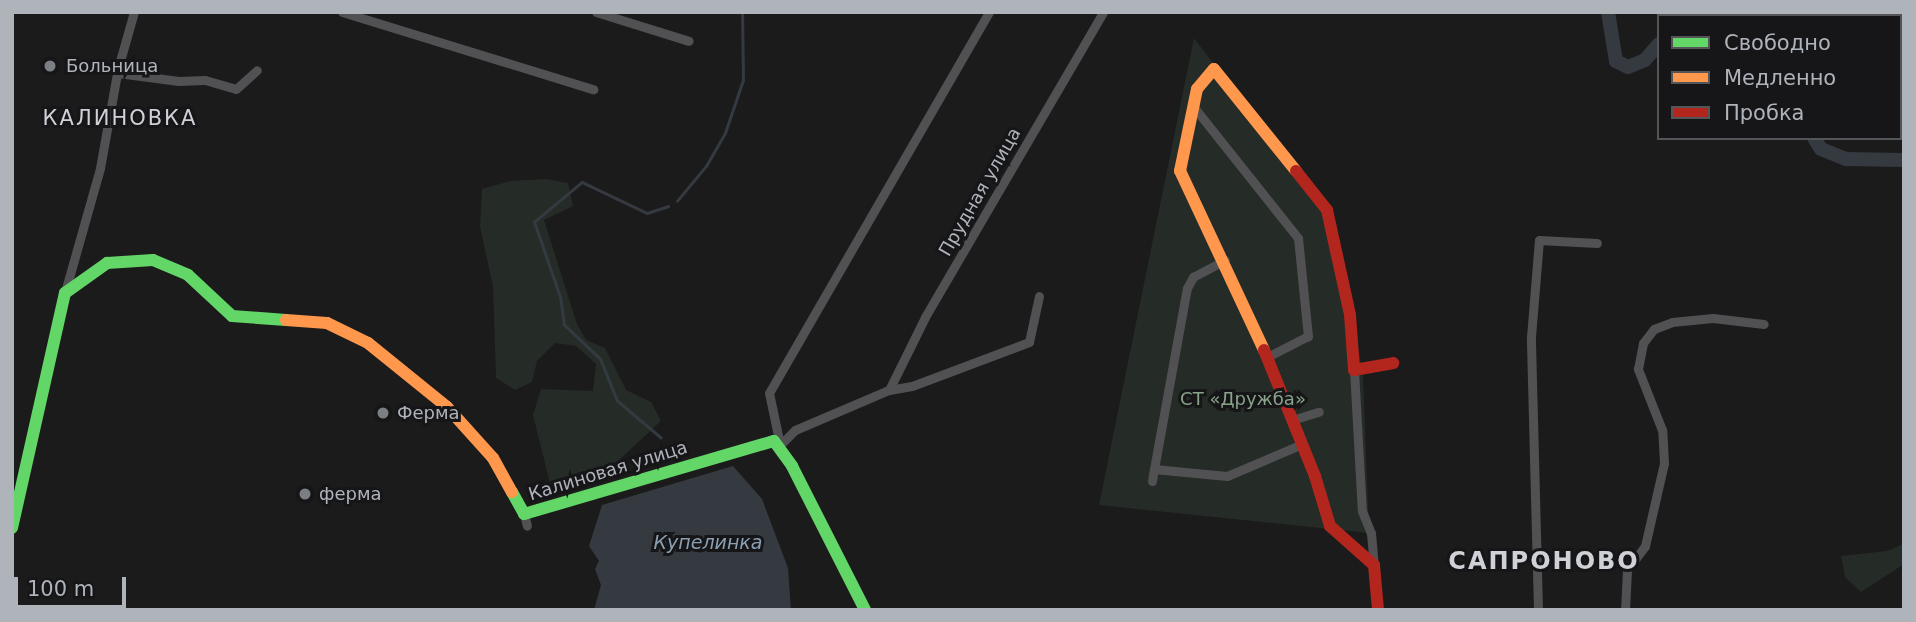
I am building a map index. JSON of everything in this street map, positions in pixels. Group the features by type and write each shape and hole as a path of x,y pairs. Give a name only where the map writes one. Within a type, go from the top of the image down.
{"street":[{"path":"12,528 65,293 100,168 118,73 134,12"},
{"path":"342,12 593,89"},
{"path":"596,12 690,41"},
{"path":"865,610 780,445 769,393 989,12"},
{"name":"Прудная улица","path":"889,390 925,317 1103,12"},
{"path":"1374,565 1330,526 1302,444 1267,357 1225,260 1180,171 1200,82 1214,69 1321,199 1332,226 1346,291 1354,370 1362,512 1371,534 1374,565 1378,610"},
{"path":"118,73 192,82 205,79 236,89 257,70"},
{"path":"1193,106 1298,238 1308,336 1267,357"},
{"path":"1538,610 1531,337 1539,240 1597,243"},
{"name":"Калиновая улица","path":"65,293 107,263 153,260 188,275 232,316 340,326 447,407 493,458 525,520 768,441 780,445"},
{"path":"1152,481 1187,288 1193,277 1225,260"},
{"path":"780,445 795,430 889,390 912,386 1029,342 1039,296"},
{"path":"1625,610 1627,570 1645,545 1664,463 1662,430 1638,369 1643,343 1654,329 1672,322 1713,318 1764,324"},
{"path":"1354,370 1393,363"},
{"path":"1292,420 1319,412"},
{"path":"1154,469 1227,476 1302,444"}],"green space":[{"path":"1842,12 1904,12 1904,29 1902,14"},
{"name":"СТ «Дружба»","path":"1194,38 1325,210 1351,307 1363,375 1369,533 1099,505"},
{"path":"545,179 568,183 573,206 544,220 577,324 586,340 605,348 626,390 651,402 661,421 618,461 552,491 533,415 541,389 593,391 596,364 576,346 555,343 537,361 532,382 515,390 496,378 493,286 480,227 482,189 510,181"},
{"path":"1904,544 1904,564 1861,592 1845,577 1841,556 1887,551"}],"water":[{"name":"Купелинка","path":"733,466 762,499 788,568 791,610 594,610 601,585 595,569 599,561 589,546 602,505"}],"waterway":[{"name":"Купелинка","path":"677,201 706,166 725,133 743,80 742,12"},
{"path":"1608,12 1616,61 1628,67 1645,60 1657,46"},
{"path":"1689,14 1695,12"},
{"path":"1707,12 1710,14"},
{"path":"1815,140 1821,149 1846,159 1904,160"},
{"name":"Купелинка","path":"661,438 617,401 600,359 564,325 560,297 534,222 582,182 647,213 668,206"}],"traffic: fast":[{"path":"12,528 65,293 107,263 153,260 188,275 232,316 286,320"},
{"path":"512,492 524,514 774,441 792,466 865,610"}],"traffic: slow":[{"path":"1264,350 1180,171 1197,89 1214,69 1296,171"},
{"path":"286,320 327,323 368,343 447,407 493,458 512,492"}],"traffic: jam":[{"path":"1296,171 1327,210 1350,315 1354,370 1393,363"},
{"path":"1264,350 1315,476 1330,526 1374,565 1378,610"}],"place":[{"name":"Больница","path":"50,66"},
{"name":"Ферма","path":"383,413"},
{"name":"ферма","path":"305,494"}],"district":[{"name":"КАЛИНОВКА","path":"120,118"},
{"name":"САПРОНОВО","path":"1544,562"}]}
